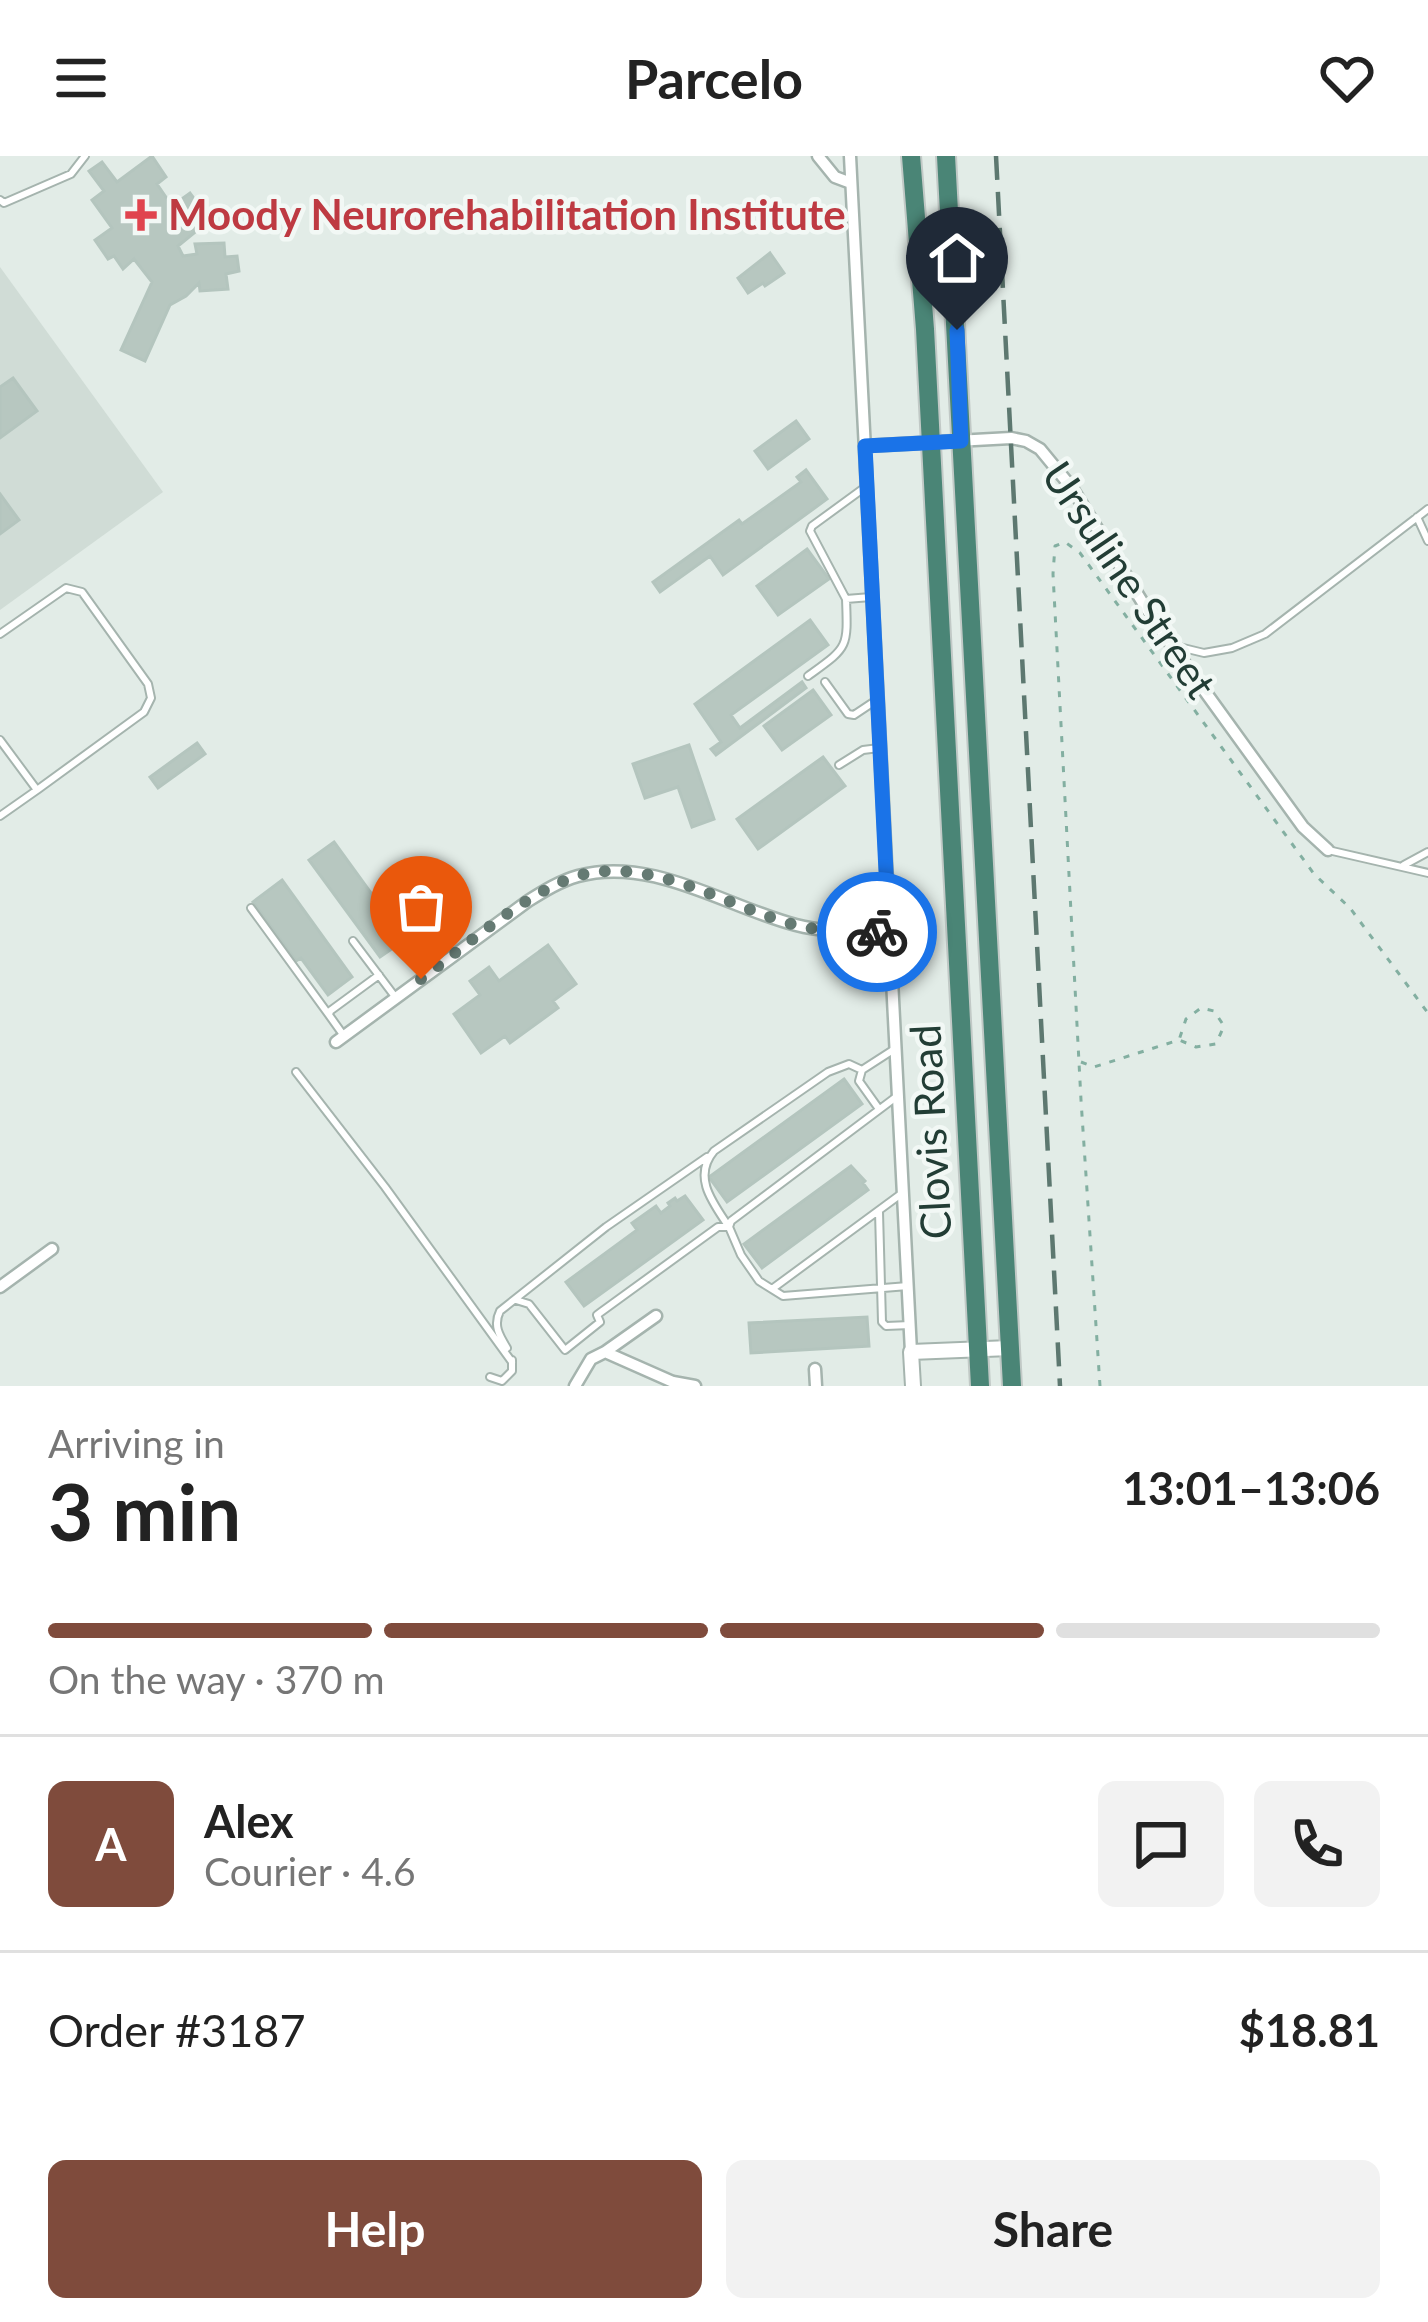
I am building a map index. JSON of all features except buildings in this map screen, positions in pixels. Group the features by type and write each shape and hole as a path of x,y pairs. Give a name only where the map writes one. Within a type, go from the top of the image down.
{"highway":[{"name":"Clovis Road","path":"911,156 931,442 980,1386"},
{"name":"Clovis Road","path":"946,156 1012,1386"}],"street":[{"path":"818,156 835,177 851,183"},
{"path":"850,156 913,1386"},
{"name":"Ursuline Street","path":"865,446 1011,438 1040,448 1072,488 1172,645 1303,827 1328,850"},
{"path":"340,1039 528,901 577,876 641,874 811,928 889,932"},
{"path":"0,1287 52,1249"},
{"path":"575,1386 591,1359 656,1316"},
{"path":"911,1352 1010,1348"},
{"path":"605,1352 674,1382 695,1386"},
{"path":"815,1369 816,1386"}],"lane":[{"path":"0,200 4,203 71,174 85,156"},
{"path":"808,676 845,646 846,599 810,529 867,486"},
{"path":"1172,645 1204,653 1265,634 1428,509"},
{"path":"1417,518 1428,521"},
{"path":"1417,518 1428,541"},
{"path":"0,634 66,588 82,592 148,684 151,698 144,712 2,811"},
{"path":"846,599 873,597"},
{"path":"825,682 848,715 878,698"},
{"path":"0,740 37,790"},
{"path":"839,765 859,751 880,748"},
{"path":"1328,850 1428,873"},
{"path":"1401,866 1428,852"},
{"path":"251,908 329,1015 340,1039"},
{"path":"353,941 396,998"},
{"path":"329,1015 379,975"},
{"path":"879,1110 859,1081 862,1070 896,1048"},
{"path":"490,1378 502,1381 512,1371 513,1358 496,1320 500,1311 606,1227 828,1072 849,1064 862,1070"},
{"path":"296,1072 512,1362"},
{"path":"729,1227 899,1095"},
{"path":"708,1157 705,1188 740,1255 770,1290 790,1298 908,1286"},
{"path":"770,1290 904,1191"},
{"path":"879,1210 881,1322 910,1325"},
{"path":"516,1300 529,1304 565,1350 600,1322 597,1315 718,1227 729,1227"}],"path":[{"path":"1100,1386 1054,546 1064,542 1080,553 1314,874 1350,908 1428,1013"},
{"path":"1080,1061 1094,1067 1179,1040 1196,1047 1216,1044 1225,1026 1214,1012 1201,1008 1186,1019 1179,1040"}],"shaded area":[{"path":"0,267 163,492 0,610"}],"railway":[{"path":"996,156 1060,1386"}],"way so far":[{"path":"421,979 552,886 594,873 666,880 794,925 877,932"}],"place":[{"name":"Moody Neurorehabilitation Institute","path":"141,215"}],"route":[{"path":"877,932 889,932 865,446 961,441 957,330"}]}
